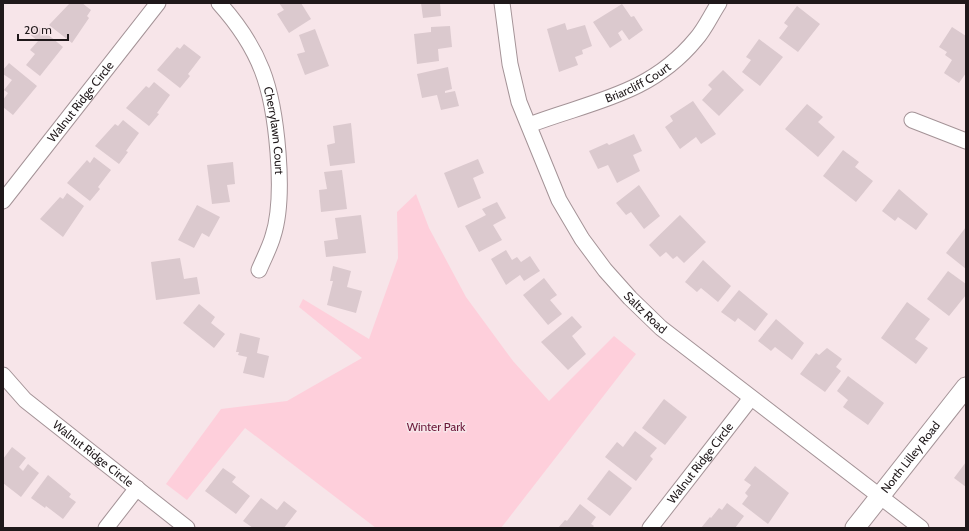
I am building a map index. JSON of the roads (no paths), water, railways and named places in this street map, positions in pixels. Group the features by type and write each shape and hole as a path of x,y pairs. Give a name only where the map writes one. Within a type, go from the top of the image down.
{"street":[{"name":"Walnut Ridge Circle","path":"3,201 158,3"},
{"name":"Cherrylawn Court","path":"219,3 232,17 249,42 262,70 274,126 280,177 278,212 274,235 259,270"},
{"name":"Saltz Road","path":"502,3 510,64 519,102 559,200 582,239 605,270 630,298 661,328 921,528"},
{"name":"Briarcliff Court","path":"529,125 618,95 650,79 679,57 697,38 719,3"},
{"path":"912,120 966,141"},
{"name":"Walnut Ridge Circle","path":"3,375 25,400 187,528"},
{"name":"North Lilley Road","path":"855,528 966,386"},
{"name":"Walnut Ridge Circle","path":"650,528 751,398"},
{"path":"106,528 137,488"}],"park label":[{"name":"Winter Park","path":"436,427"}]}
